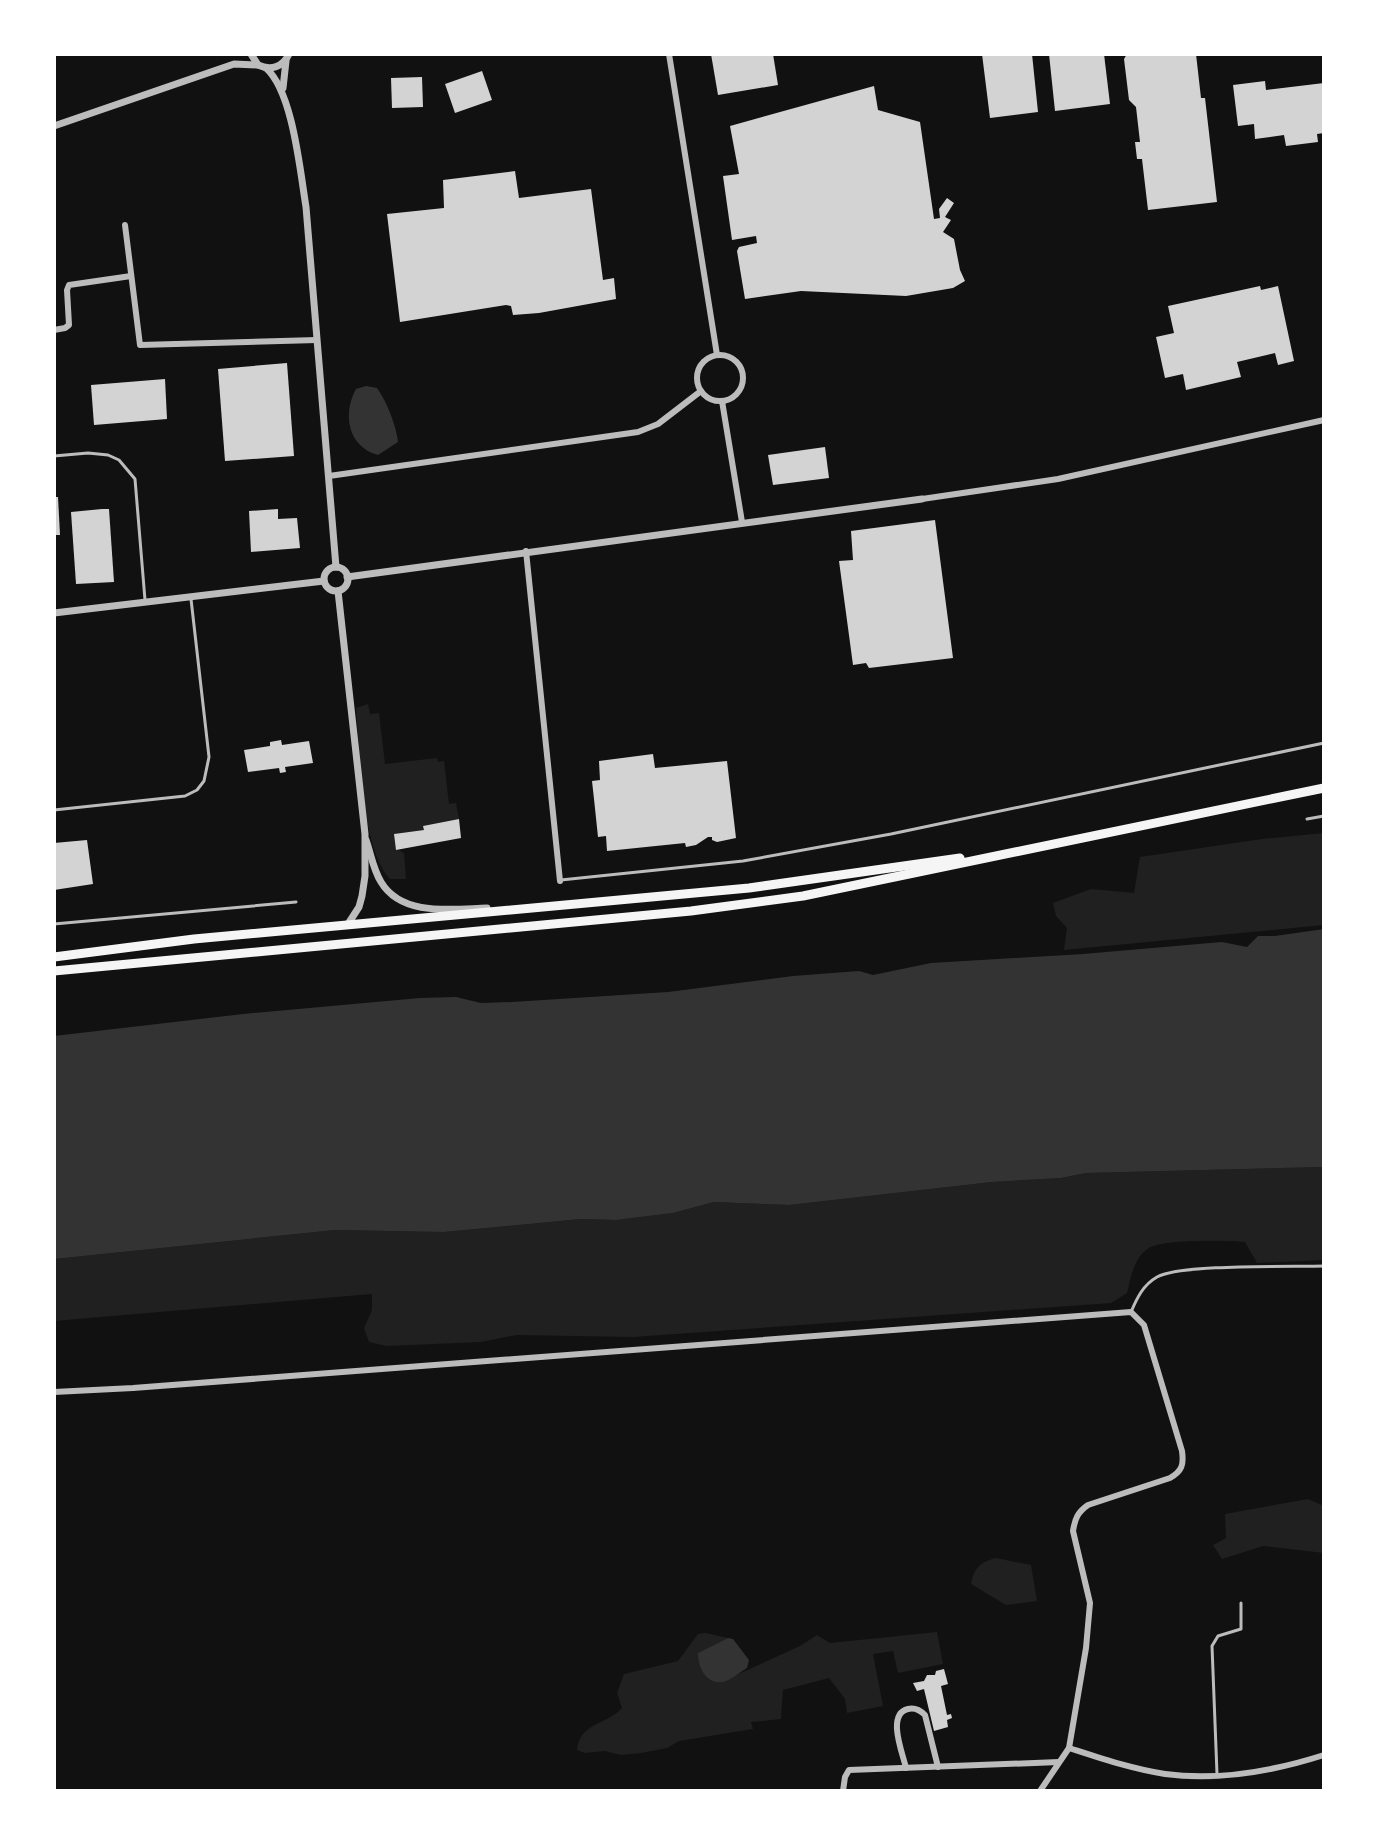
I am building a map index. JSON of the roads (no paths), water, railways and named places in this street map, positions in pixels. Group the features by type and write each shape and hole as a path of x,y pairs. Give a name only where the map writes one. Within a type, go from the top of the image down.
{"main road":[{"path":"54,957 348,924 749,888 932,864 1324,782"},
{"path":"54,971 691,911 803,896 1324,788"}],"street":[{"path":"234,64 241,54"},
{"path":"251,54 279,83 297,150 306,207 336,567"},
{"path":"669,54 717,355"},
{"path":"54,126 234,64 278,66 288,56"},
{"path":"285,103 282,81 288,56"},
{"path":"125,225 140,345 317,340"},
{"path":"54,330 69,325 69,285 131,276"},
{"path":"717,355 736,361 743,373 738,392 722,401 710,398 701,391 697,376 703,362 717,355"},
{"path":"329,476 638,432 658,424 701,391"},
{"path":"722,401 742,522"},
{"path":"347,577 1058,479 1324,420"},
{"path":"526,551 560,881"},
{"path":"336,567 343,570 347,577 346,584 338,591 327,588 324,581 327,571 336,567"},
{"path":"54,613 324,581"},
{"path":"338,591 365,834 362,896 348,924"},
{"path":"365,834 383,885 397,898 422,908 559,906"},
{"path":"54,1392 1131,1312 1144,1325 1184,1464 1179,1473 1170,1478 1088,1505 1074,1520 1073,1531 1090,1603 1086,1648 1069,1748 1040,1791"},
{"path":"906,1768 897,1725 898,1717 908,1709 916,1709 925,1715 938,1767"},
{"path":"1069,1748 1167,1774 1270,1770 1324,1755"},
{"path":"843,1791 849,1770 1059,1762"}],"lane":[{"path":"54,456 108,455 119,460 135,479 145,601"},
{"path":"54,810 185,796 197,790 204,781 208,770 208,742 191,595"},
{"path":"560,881 743,861 891,834 1324,743"},
{"path":"1307,819 1324,816"},
{"path":"54,924 296,902"},
{"path":"1131,1312 1138,1296 1150,1282 1173,1271 1324,1266"},
{"path":"1217,1774 1212,1646 1222,1634 1241,1629 1241,1603"}]}
